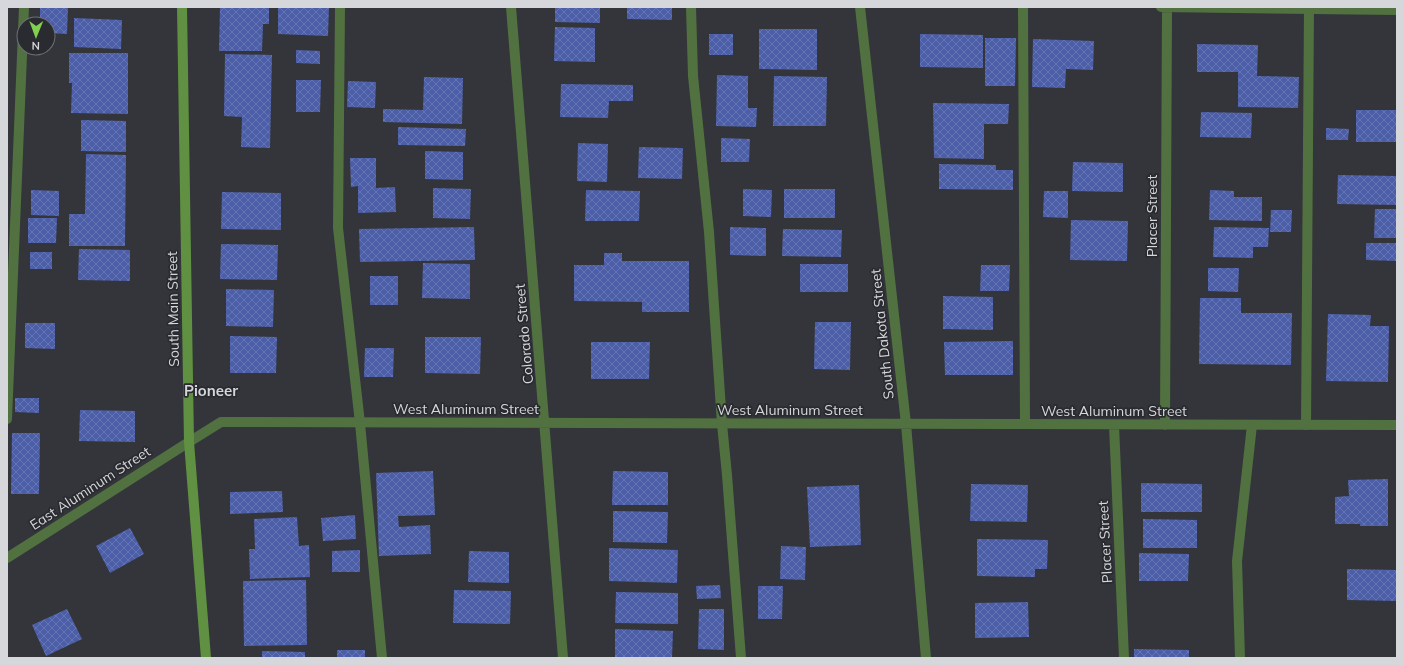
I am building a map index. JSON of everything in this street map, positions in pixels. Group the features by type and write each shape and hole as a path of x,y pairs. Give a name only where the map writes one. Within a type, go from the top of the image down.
{"main road":[{"name":"South Main Street","path":"182,7 189,442 206,658"}],"street":[{"path":"7,419 24,7"},
{"path":"340,7 338,228 360,423 382,658"},
{"name":"Colorado Street","path":"511,7 563,658"},
{"path":"691,7 693,76 709,232 722,424 741,658"},
{"name":"South Dakota Street","path":"860,7 906,424 926,658"},
{"path":"1023,7 1025,424"},
{"path":"1161,7 1397,10"},
{"name":"Placer Street","path":"1165,425 1167,7"},
{"path":"1306,425 1309,8"},
{"name":"West Aluminum Street","path":"189,442 221,422 1397,426"},
{"name":"Placer Street","path":"1114,425 1124,658"},
{"path":"1240,658 1237,561 1252,425"},
{"name":"East Aluminum Street","path":"7,558 189,442"}],"building":[{"path":"40,7 68,7 67,34 56,33 56,16 40,16"},
{"path":"220,7 269,7 269,24 263,24 262,51 219,51"},
{"path":"278,7 329,7 328,36 278,34"},
{"path":"555,7 600,7 600,23 555,22"},
{"path":"627,7 672,7 672,20 627,19"},
{"path":"74,18 122,20 121,49 74,47"},
{"path":"555,27 595,28 595,62 554,61"},
{"path":"759,29 817,29 817,70 759,69"},
{"path":"709,34 733,34 733,55 709,55"},
{"path":"920,34 983,35 983,68 920,67"},
{"path":"985,38 1016,38 1015,86 985,86"},
{"path":"1033,39 1094,41 1093,70 1066,69 1065,88 1032,87"},
{"path":"1197,44 1258,45 1257,76 1299,77 1298,108 1238,107 1238,72 1197,72"},
{"path":"296,50 320,51 320,64 296,63"},
{"path":"69,53 128,53 128,114 71,113 72,83 69,83"},
{"path":"225,54 272,55 270,148 241,147 242,117 224,116"},
{"path":"717,75 748,76 748,108 757,108 756,127 716,126"},
{"path":"774,76 827,77 826,126 773,126"},
{"path":"424,77 463,78 462,124 383,122 383,109 423,110"},
{"path":"296,80 321,80 320,112 296,112"},
{"path":"348,81 376,82 375,108 347,107"},
{"path":"561,84 633,85 633,101 609,101 608,118 560,117"},
{"path":"933,103 1009,104 1008,124 984,124 984,159 934,158"},
{"path":"1356,110 1397,110 1397,142 1356,142"},
{"path":"1201,112 1252,113 1251,138 1200,137"},
{"path":"81,120 126,121 126,152 81,151"},
{"path":"398,127 466,129 465,146 398,145"},
{"path":"1326,128 1349,129 1348,140 1326,140"},
{"path":"721,138 750,139 749,162 721,162"},
{"path":"578,143 608,144 607,182 577,181"},
{"path":"639,147 683,148 682,179 638,178"},
{"path":"425,151 463,152 463,180 425,179"},
{"path":"86,154 126,155 125,246 69,246 69,214 85,214"},
{"path":"350,158 376,158 376,188 395,187 396,212 358,213 358,186 351,187"},
{"path":"1073,162 1123,163 1123,192 1072,191"},
{"path":"939,164 996,165 996,170 1013,170 1013,190 939,189"},
{"path":"1338,175 1397,176 1397,205 1337,204"},
{"path":"433,188 471,189 470,219 433,218"},
{"path":"743,189 772,190 771,217 743,216"},
{"path":"784,189 835,189 835,218 784,218"},
{"path":"31,190 59,191 59,216 31,215"},
{"path":"586,190 640,191 639,221 585,221"},
{"path":"1210,190 1234,191 1234,197 1262,197 1262,221 1209,220"},
{"path":"1044,191 1068,191 1068,218 1043,217"},
{"path":"222,192 281,193 281,230 221,229"},
{"path":"1375,209 1397,209 1397,238 1374,238"},
{"path":"1271,210 1292,210 1291,232 1270,232"},
{"path":"28,218 57,218 56,243 28,243"},
{"path":"1071,220 1128,221 1127,261 1070,260"},
{"path":"474,227 475,260 360,262 359,229"},
{"path":"730,227 766,228 766,256 730,255"},
{"path":"1214,227 1269,228 1268,247 1253,247 1253,258 1213,257"},
{"path":"783,229 842,230 841,257 782,256"},
{"path":"1366,243 1397,243 1397,261 1366,260"},
{"path":"221,244 278,245 277,280 220,279"},
{"path":"79,249 130,250 130,281 78,280"},
{"path":"30,252 52,252 52,269 30,269"},
{"path":"604,253 622,253 622,261 689,261 689,312 642,312 642,302 574,301 574,265 604,265"},
{"path":"423,263 470,264 470,299 422,298"},
{"path":"800,264 848,264 848,292 800,292"},
{"path":"981,265 1010,265 1009,291 980,291"},
{"path":"1208,268 1239,268 1238,292 1208,291"},
{"path":"370,276 398,276 398,305 370,305"},
{"path":"226,289 274,290 273,327 226,326"},
{"path":"943,296 993,297 993,330 943,329"},
{"path":"1200,298 1241,298 1241,313 1292,313 1291,365 1199,364"},
{"path":"1328,314 1371,315 1370,326 1389,326 1388,382 1326,381"},
{"path":"815,322 851,322 850,370 814,369"},
{"path":"25,323 55,323 55,349 25,348"},
{"path":"230,336 277,337 276,373 230,373"},
{"path":"425,337 481,337 480,374 425,373"},
{"path":"1013,341 1013,375 945,375 944,342"},
{"path":"591,342 650,342 649,379 591,379"},
{"path":"365,348 394,348 393,377 364,377"},
{"path":"15,398 39,398 39,413 15,412"},
{"path":"80,410 135,411 135,442 79,441"},
{"path":"12,433 40,433 39,494 11,494"},
{"path":"433,471 435,515 398,516 399,527 430,525 431,554 379,556 376,473"},
{"path":"613,471 668,472 668,505 612,505"},
{"path":"1388,479 1388,526 1335,524 1335,497 1349,496 1348,480"},
{"path":"1141,483 1202,484 1202,512 1141,512"},
{"path":"971,484 1028,485 1027,522 970,521"},
{"path":"859,485 861,545 810,547 807,487"},
{"path":"282,491 283,512 230,514 230,492"},
{"path":"613,511 668,512 667,543 613,542"},
{"path":"355,515 356,539 323,541 321,518"},
{"path":"297,517 299,546 309,545 310,577 250,579 249,549 255,549 254,519"},
{"path":"1143,519 1197,520 1197,548 1143,548"},
{"path":"130,528 144,554 110,573 96,546"},
{"path":"977,539 1048,540 1047,569 1035,569 1035,577 977,576"},
{"path":"781,546 806,547 805,580 780,579"},
{"path":"609,548 678,550 677,583 609,581"},
{"path":"360,550 360,572 332,572 332,551"},
{"path":"469,551 509,552 509,583 468,582"},
{"path":"1139,553 1189,554 1188,581 1139,581"},
{"path":"1347,569 1397,570 1397,601 1347,600"},
{"path":"306,580 307,645 244,646 243,581"},
{"path":"720,585 721,598 697,599 696,586"},
{"path":"758,586 783,586 782,619 758,619"},
{"path":"454,590 511,591 510,624 453,623"},
{"path":"616,592 678,593 678,624 615,623"},
{"path":"1028,602 1029,637 975,638 975,603"},
{"path":"67,609 82,639 46,656 32,625"},
{"path":"699,609 724,609 724,650 698,649"},
{"path":"615,629 673,631 672,658 615,658"},
{"path":"1134,649 1189,650 1189,658 1134,658"},
{"path":"337,650 365,650 365,658 337,658"},
{"path":"262,651 305,652 305,658 262,658"}],"district":[{"name":"Pioneer","path":"211,391"}]}
